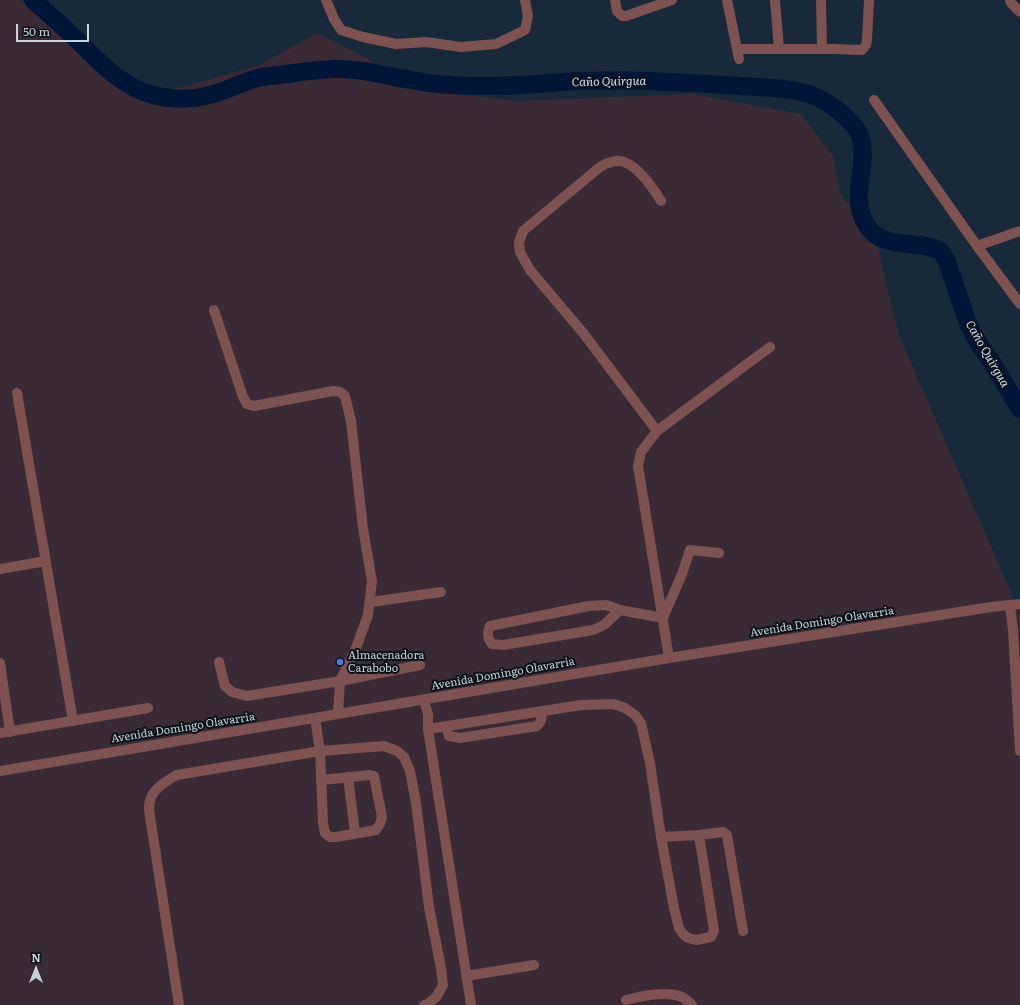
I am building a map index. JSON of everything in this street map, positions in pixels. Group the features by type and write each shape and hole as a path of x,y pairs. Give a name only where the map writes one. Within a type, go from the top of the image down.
{"street":[{"path":"326,0 334,19 341,30 363,37 396,44 426,42 461,47 496,44 525,30 528,16 525,0"},
{"path":"615,0 617,11 622,16 626,16 670,0"},
{"path":"727,0 738,54 780,49 858,51 864,49 867,40 869,0"},
{"path":"775,0 780,49"},
{"path":"821,0 822,49"},
{"path":"1010,0 1020,12"},
{"path":"874,100 977,246 1020,304"},
{"path":"657,431 584,334 530,270 520,252 519,242 523,232 600,167 608,163 623,162 632,167 653,188 661,201"},
{"path":"977,246 1020,231"},
{"path":"214,310 243,397 247,404 254,406 333,391 340,392 345,396 351,421 363,528 372,581 371,602 364,630 340,681 338,714"},
{"path":"669,658 638,466 641,452 657,431 770,347"},
{"path":"17,393 73,721"},
{"path":"663,618 682,574 690,550 719,553"},
{"path":"0,569 46,560"},
{"path":"371,602 441,592"},
{"path":"620,610 604,625 593,630 503,645 492,644 488,640 488,630 490,626 589,606 606,605 620,610 663,618"},
{"name":"Avenida Domingo Olavarria","path":"0,771 669,658 1015,605 1013,630 1020,751"},
{"path":"219,662 224,686 232,692 247,696 340,681 420,665"},
{"path":"0,663 5,733 148,708"},
{"path":"424,700 428,714 428,729 471,1005"},
{"path":"428,729 446,726 449,736 460,738 467,737 537,726 541,722 541,712 581,706 614,704 625,708 635,715 641,723 650,763 661,837 679,928 688,938 696,940 711,937 714,930 699,835"},
{"path":"315,718 320,751 323,824 325,833 330,837 336,837 376,830 382,817 374,776 370,775 322,780"},
{"path":"179,1005 151,823 149,808 150,797 169,779 177,775 320,751 384,746 397,751 404,757 410,771 416,803 430,907 443,985 436,1001 424,1005"},
{"path":"348,777 355,834"},
{"path":"661,837 723,832 727,835 743,931"},
{"path":"466,976 534,965"},
{"path":"626,1000 639,997 671,994 683,998 692,1005"}],"shaded area":[{"path":"0,0 20,0 152,95 258,66 317,33 368,59 393,87 517,101 692,94 801,114 833,156 840,193 877,243 898,333 1020,613 1020,1005 0,1005"}],"waterway":[{"name":"Caño Quirgua","path":"33,0 97,60 124,82 144,92 161,97 178,99 196,98 263,77 306,71 343,69 438,84 506,86 598,80 679,82 787,89 799,91 822,99 850,121 858,132 862,144 863,155 859,193 859,206 863,219 871,231 878,237 897,243 927,246 942,253 947,262 969,326 1020,409"}],"place":[{"name":"Almacenadora Carabobo","path":"340,662"}]}
